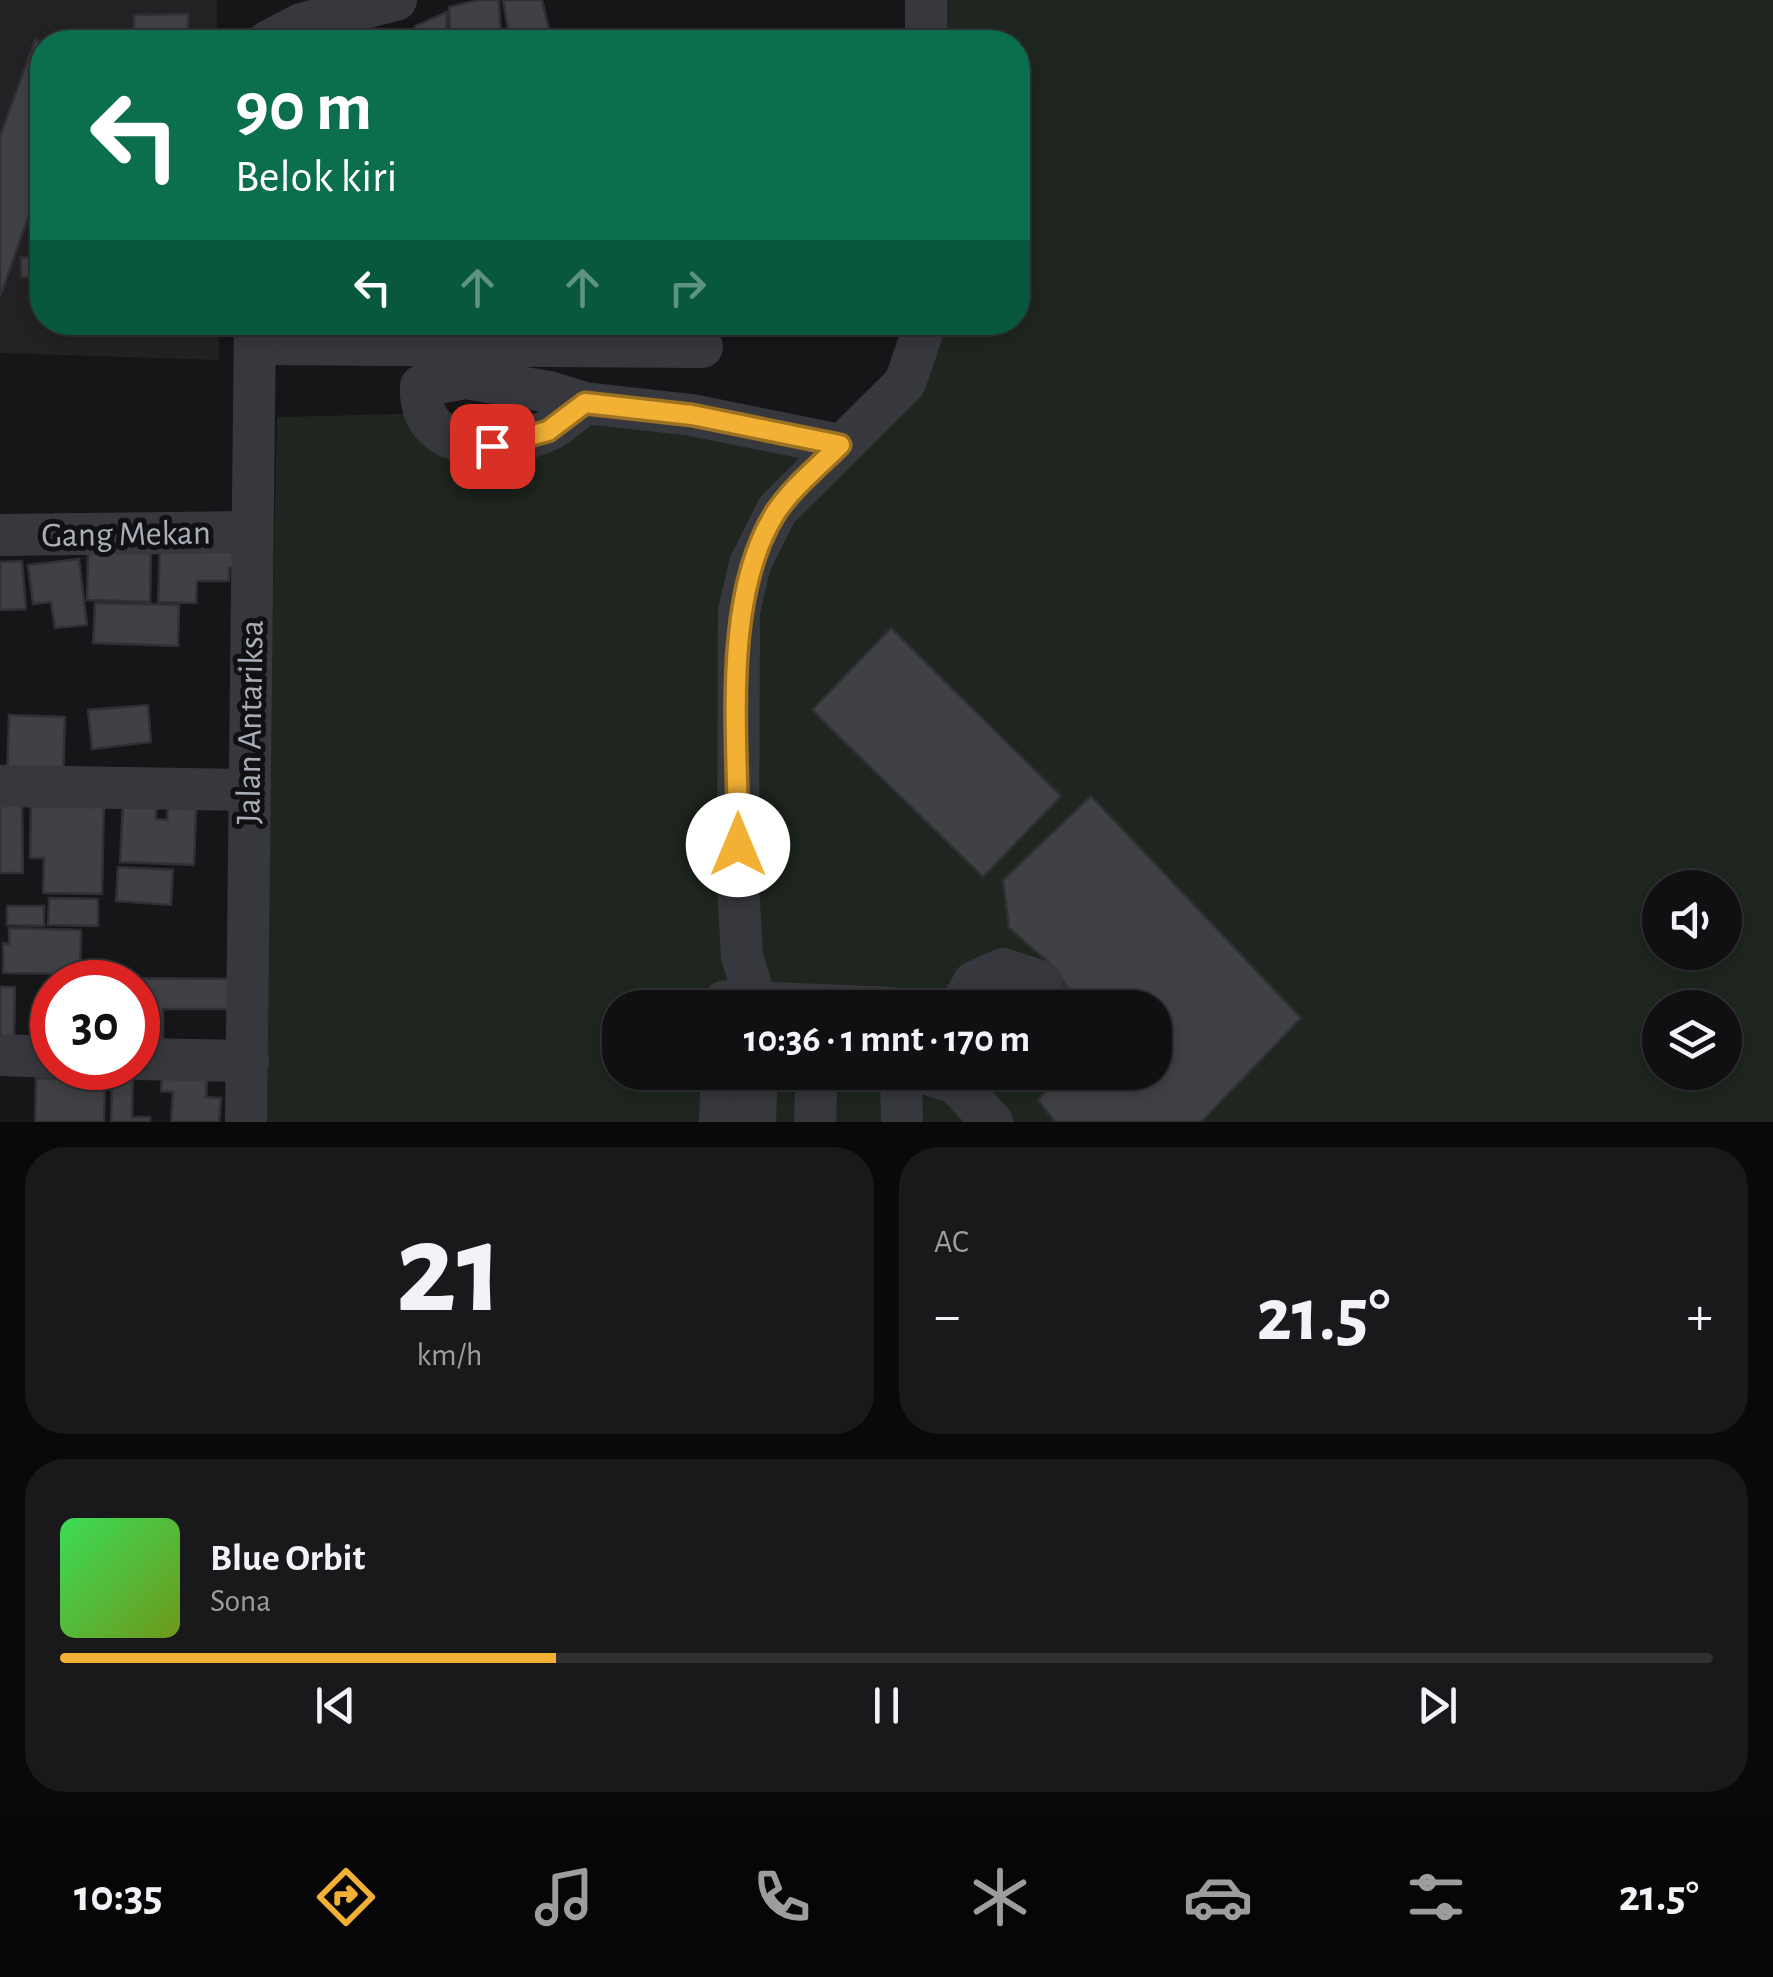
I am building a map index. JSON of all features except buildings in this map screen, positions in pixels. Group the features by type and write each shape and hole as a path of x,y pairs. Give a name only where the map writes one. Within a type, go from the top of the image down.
{"street":[{"path":"290,30 396,0"},
{"path":"926,0 926,30"},
{"name":"Jalan Antariksa","path":"246,1122 256,335"},
{"path":"290,335 702,347"},
{"path":"741,990 739,611 750,564 777,510 905,383 922,335"},
{"path":"585,403 692,415 840,445"},
{"name":"Gang Mekan","path":"0,535 252,532"},
{"path":"0,786 248,790"},
{"path":"970,990 974,982 1004,970 1040,981"},
{"path":"0,1055 30,1056"},
{"path":"160,1059 248,1061"},
{"path":"720,1122 721,1090"},
{"path":"755,1122 757,1090"},
{"path":"816,1122 817,1090"},
{"path":"901,1090 902,1122"},
{"path":"962,1090 992,1122"}],"shaded area":[{"path":"0,0 217,0 217,30 30,30 30,335 219,335 219,360 0,353"},
{"path":"942,0 1773,0 1773,1122 261,1122 277,417 562,415 656,425 832,453 867,442 886,430 901,417 922,386 941,335 1030,335 1030,30 942,30"}],"tunnel":[{"path":"1040,981 1046,990"}],"route":[{"path":"492,446 548,431 585,403 692,415 840,445 777,510 750,564 739,611 738,845"}]}
